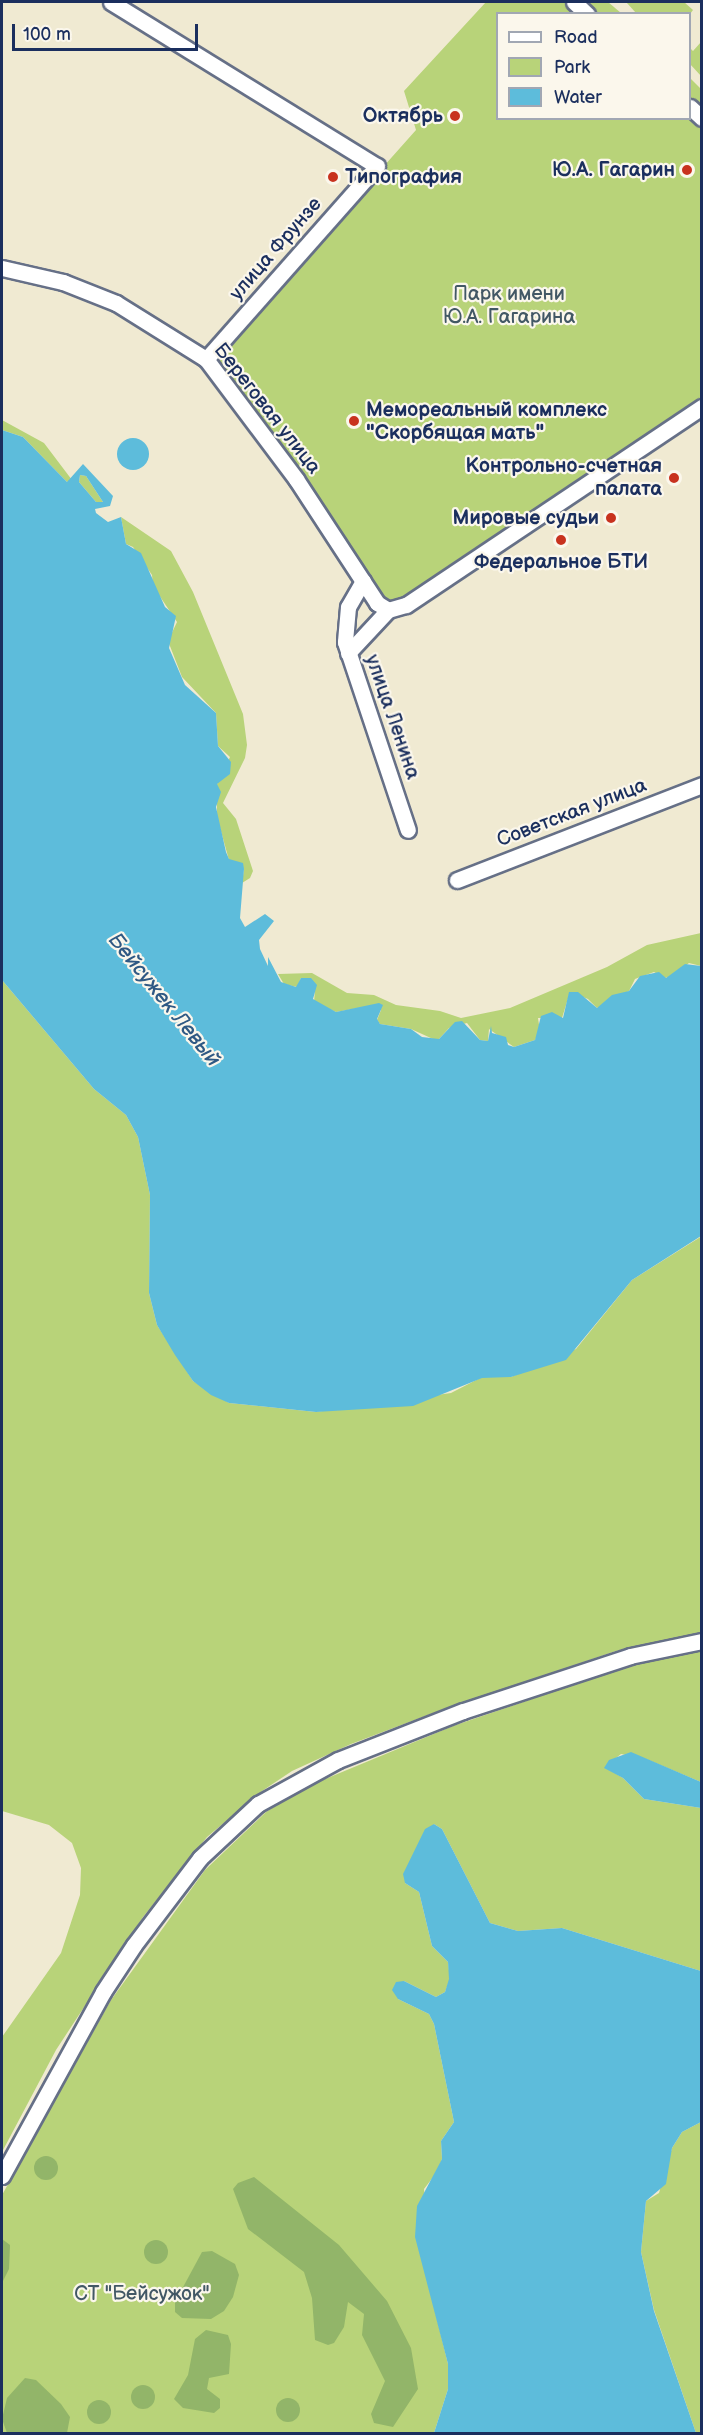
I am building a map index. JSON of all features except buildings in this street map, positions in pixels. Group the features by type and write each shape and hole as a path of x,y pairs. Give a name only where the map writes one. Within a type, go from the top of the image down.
{"street":[{"name":"улица Фрунзе","path":"111,2 376,166 206,358"},
{"name":"Береговая улица","path":"2,268 63,282 117,303 206,358 296,479 377,603 387,610"},
{"name":"улица Ленина","path":"408,830 348,653 387,610 406,605 701,409"},
{"path":"348,653 344,621 363,580"},
{"name":"Советская улица","path":"457,880 702,785"},
{"path":"2,2176 103,1992 134,1945 200,1858 258,1804 338,1760 462,1711 630,1656 702,1641"}],"green space":[{"name":"Парк имени Ю.А. Гагарина","path":"486,2 564,2 576,12 496,12 496,120 691,120 691,117 701,127 701,400 404,600 392,604 382,600 214,357 416,130 404,91"},
{"path":"579,2 608,2 620,12 591,12"},
{"path":"626,2 684,2 693,10 691,13 635,12"},
{"path":"701,42 701,76 691,65 691,49 693,51"},
{"path":"691,79 701,89 701,114 691,104"},
{"path":"2,420 44,443 72,480 67,482 23,437 2,430"},
{"path":"80,475 86,476 103,502 96,502 79,482"},
{"path":"121,517 171,551 193,592 243,714 247,745 245,758 223,803 236,819 253,871 250,878 242,883 244,869 229,860 217,817 217,784 230,757 218,746 216,713 182,677 168,641 177,622 153,586 152,575 133,547 126,544"},
{"path":"701,933 701,966 689,963 672,976 665,978 654,972 635,979 629,991 597,1008 588,999 570,992 562,1018 538,1018 540,1031 535,1040 514,1047 489,1029 488,1041 480,1040 467,1023 449,1028 439,1039 433,1039 411,1029 380,1024 377,1020 381,1010 364,1007 336,1012 314,1002 315,990 301,978 297,987 284,984 278,974 312,973 347,993 374,995 396,1005 440,1011 461,1018 510,1008 607,967 647,945"},
{"path":"2,980 94,1089 126,1115 138,1137 150,1195 149,1293 157,1325 193,1381 229,1403 316,1412 451,1393 482,1377 511,1377 576,1349 632,1280 702,1236 701,1633 616,1651 449,1707 351,1744 292,1771 262,1791 207,1837 143,1917 56,2050 2,2152 2,2037 61,1953 80,1895 81,1868 72,1843 49,1825 2,1811"},
{"name":"СТ \"Бейсужок\"","path":"701,1649 701,1782 646,1759 621,1754 605,1767 623,1778 644,1799 701,1808 701,1971 562,1928 518,1931 490,1923 442,1829 434,1824 405,1883 419,1892 432,1946 448,1962 450,1979 445,1992 436,1997 404,1981 398,1999 429,2014 434,2024 454,2122 441,2141 442,2159 437,2172 424,2189 433,2303 448,2364 448,2389 434,2433 2,2434 2,2195 111,2000 205,1870 266,1812 306,1787 453,1726 631,1665"},
{"path":"701,2122 701,2433 696,2433 654,2310 641,2252 646,2201 659,2193 672,2148 682,2132"},
{"path":"46,2156 51,2157 57,2163 57,2173 51,2179 46,2180 41,2179 35,2173 34,2168 35,2163 41,2157"},
{"path":"254,2177 339,2245 387,2301 411,2348 418,2389 393,2427 374,2423 371,2414 385,2381 362,2335 364,2314 348,2302 344,2327 334,2343 328,2345 315,2340 312,2298 304,2272 248,2229 233,2189 238,2183"},
{"path":"2,2239 10,2245 9,2269 2,2283"},
{"path":"156,2240 161,2241 167,2247 167,2257 161,2263 156,2264 151,2263 145,2257 144,2252 145,2247 151,2241"},
{"path":"212,2251 235,2264 239,2275 233,2297 224,2311 211,2319 182,2318 175,2312 175,2302 202,2252"},
{"path":"206,2330 228,2335 231,2344 229,2374 209,2378 207,2389 220,2399 220,2408 214,2413 183,2408 174,2399 188,2375 195,2339"},
{"path":"25,2378 36,2380 61,2404 70,2417 67,2433 7,2433 2,2419 7,2398"},
{"path":"143,2385 148,2386 154,2392 154,2402 148,2408 143,2409 138,2408 132,2402 131,2397 132,2392 138,2386"},
{"path":"288,2398 293,2399 299,2405 299,2415 293,2421 288,2422 283,2421 277,2415 276,2410 277,2405 283,2399"},
{"path":"99,2400 104,2401 110,2407 110,2417 104,2423 99,2424 94,2423 88,2417 87,2412 88,2407 94,2401"}],"water":[{"name":"Бейсужек Левый","path":"2,430 23,437 67,482 83,464 113,496 110,506 95,509 96,513 108,522 121,517 126,544 141,553 165,607 176,616 169,648 185,685 216,713 218,746 231,762 230,774 217,784 221,792 216,807 229,859 243,863 240,918 245,927 265,914 274,921 259,940 260,949 268,966 268,957 281,982 296,987 301,978 311,978 317,985 313,999 336,1012 379,1003 383,1005 377,1019 380,1024 411,1029 422,1037 439,1039 455,1022 462,1021 480,1040 488,1041 491,1026 492,1033 506,1037 508,1045 514,1047 535,1040 541,1016 552,1012 563,1018 569,992 578,992 597,1008 612,995 629,991 640,976 659,972 666,978 685,964 701,966 701,1236 632,1280 566,1360 511,1377 482,1378 413,1406 316,1412 229,1403 211,1395 193,1381 157,1325 149,1293 150,1195 138,1137 126,1115 94,1089 2,980","holes":["80,475 86,476 103,502 96,502 79,482"]},
{"path":"133,438 145,442 149,454 145,466 133,470 121,466 117,454 121,442"},
{"path":"631,1752 701,1782 701,1808 644,1799 623,1778 604,1768 609,1760"},
{"path":"434,1824 442,1829 490,1923 518,1931 562,1928 701,1971 701,2122 682,2132 672,2148 666,2184 646,2201 641,2252 654,2311 696,2433 434,2433 448,2389 448,2364 415,2237 417,2206 442,2159 441,2141 454,2122 434,2024 429,2014 398,1999 392,1990 396,1982 404,1981 436,1997 445,1992 449,1979 448,1962 432,1946 419,1892 405,1883 403,1874 425,1829"}],"place":[{"name":"Октябрь","path":"455,116"},
{"name":"Ю.А. Гагарин","path":"687,170"},
{"name":"Типография","path":"333,177"},
{"name":"Мемореальный комплекс \"Cкорбящая мать\"","path":"354,421"},
{"name":"Контрольно-счетная палата","path":"674,478"},
{"name":"Мировые судьи","path":"611,518"},
{"name":"Федеральное БТИ","path":"561,540"}]}
